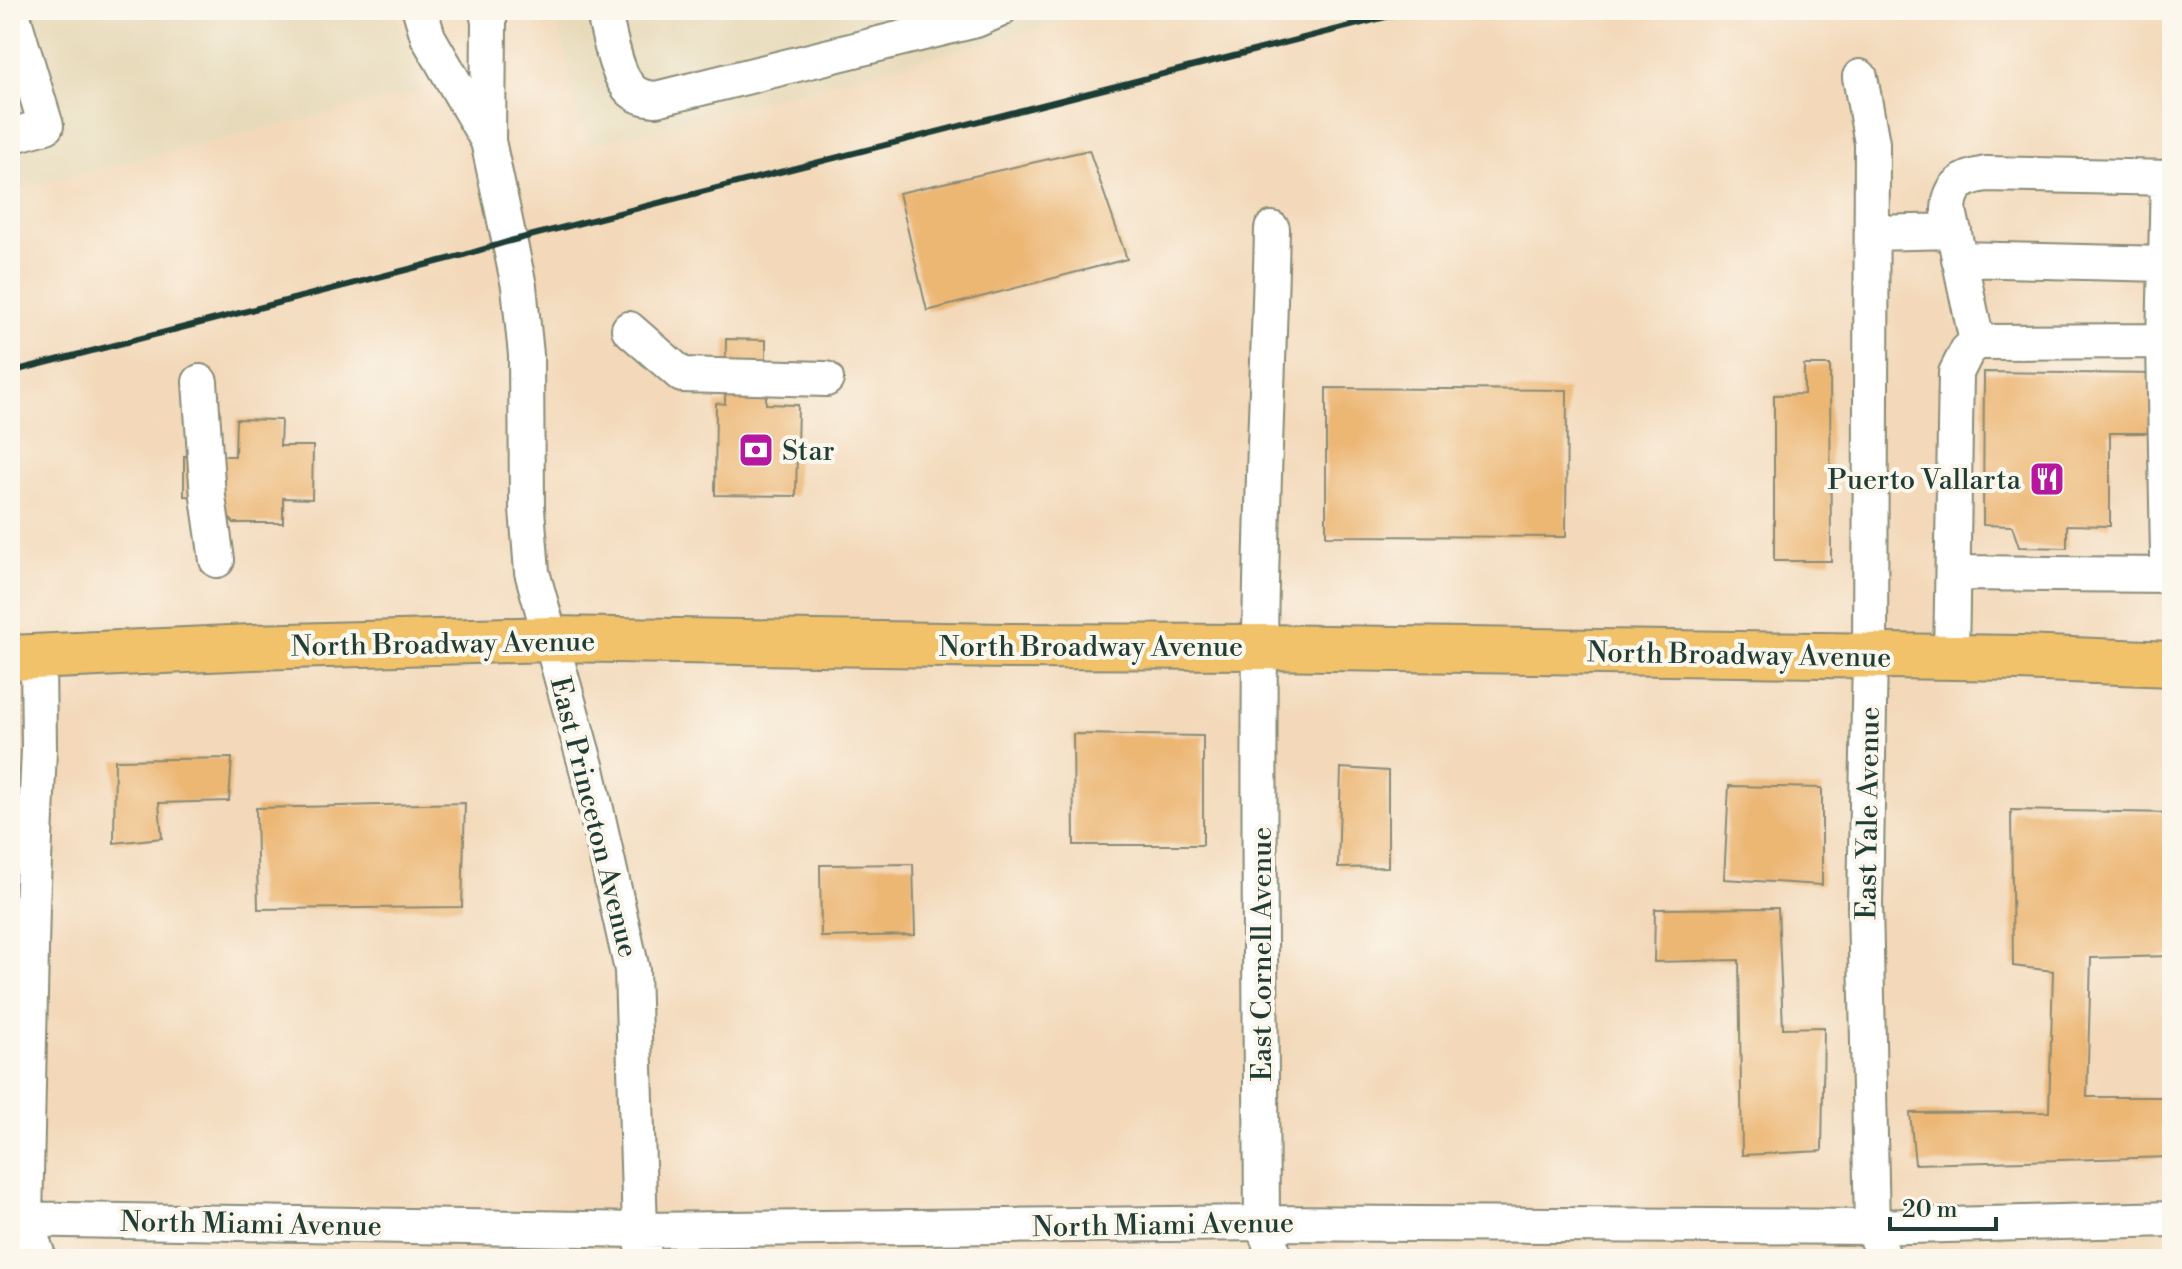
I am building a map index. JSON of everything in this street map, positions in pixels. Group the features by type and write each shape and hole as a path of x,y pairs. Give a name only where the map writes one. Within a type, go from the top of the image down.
{"main road":[{"name":"North Broadway Avenue","path":"24,657 551,639 1951,657 2172,664"}],"street":[{"path":"10,136 46,126 11,10"},
{"name":"East Princeton Avenue","path":"420,10 428,37 488,141"},
{"name":"East Princeton Avenue","path":"486,10 489,21 488,141 519,286 526,355 527,509 532,572 587,769 632,970 642,1244"},
{"path":"603,10 621,76 630,90 642,98 656,99 976,20 999,10"},
{"name":"East Yale Avenue","path":"1860,77 1872,143 1870,656 1865,904 1872,1227 1884,1259"},
{"path":"1977,342 1949,210 1949,197 1957,186 1969,177 1986,174 2170,178 2164,343 2168,556 2172,560"},
{"name":"East Cornell Avenue","path":"1272,229 1263,457 1260,647 1262,1223 1276,1259"},
{"path":"1872,233 1956,245 2165,264"},
{"path":"629,329 682,375 826,379"},
{"path":"1951,657 1956,373 1967,351 1977,342 2164,343"},
{"path":"200,382 208,497 217,560"},
{"path":"1953,573 2172,575"},
{"path":"24,657 39,750 21,926 18,1219 39,1259"},
{"name":"North Miami Avenue","path":"18,1219 642,1244 1262,1223 1872,1227 2172,1219"}],"shaded area":[{"path":"10,10 396,10 422,91 10,191"},
{"path":"554,10 1113,10 588,146"}],"building":[{"path":"1089,150 1127,259 927,311 899,193"},
{"name":"Star","path":"726,339 766,340 766,404 798,405 796,496 715,495 716,403 725,404"},
{"path":"1804,365 1830,365 1831,561 1774,561 1774,395 1804,394"},
{"name":"Puerto Vallarta","path":"1984,372 2157,374 2157,433 2110,433 2110,526 2067,525 2067,548 2019,547 2012,526 1983,525"},
{"path":"1326,388 1567,390 1566,537 1326,536"},
{"path":"236,419 281,420 280,446 313,446 312,499 283,498 283,523 234,523 208,497 184,496 184,456 235,456"},
{"path":"1073,734 1203,736 1203,845 1074,845"},
{"path":"232,758 229,801 159,803 162,838 114,843 115,760"},
{"path":"1341,768 1388,771 1388,867 1338,868"},
{"path":"1729,786 1822,788 1822,885 1724,879"},
{"path":"465,803 462,907 258,909 256,808"},
{"path":"2011,810 2172,813 2172,956 2091,958 2087,1097 2172,1097 2172,1157 1915,1164 1910,1113 2049,1112 2053,971 2013,966"},
{"path":"913,864 915,935 821,937 820,865"},
{"path":"1778,908 1783,1028 1824,1027 1822,1151 1742,1155 1739,960 1654,962 1655,909"}],"railway":[{"path":"10,372 1413,10"}],"place":[{"name":"Star","path":"756,450"},
{"name":"Puerto Vallarta","path":"2047,479"}]}
